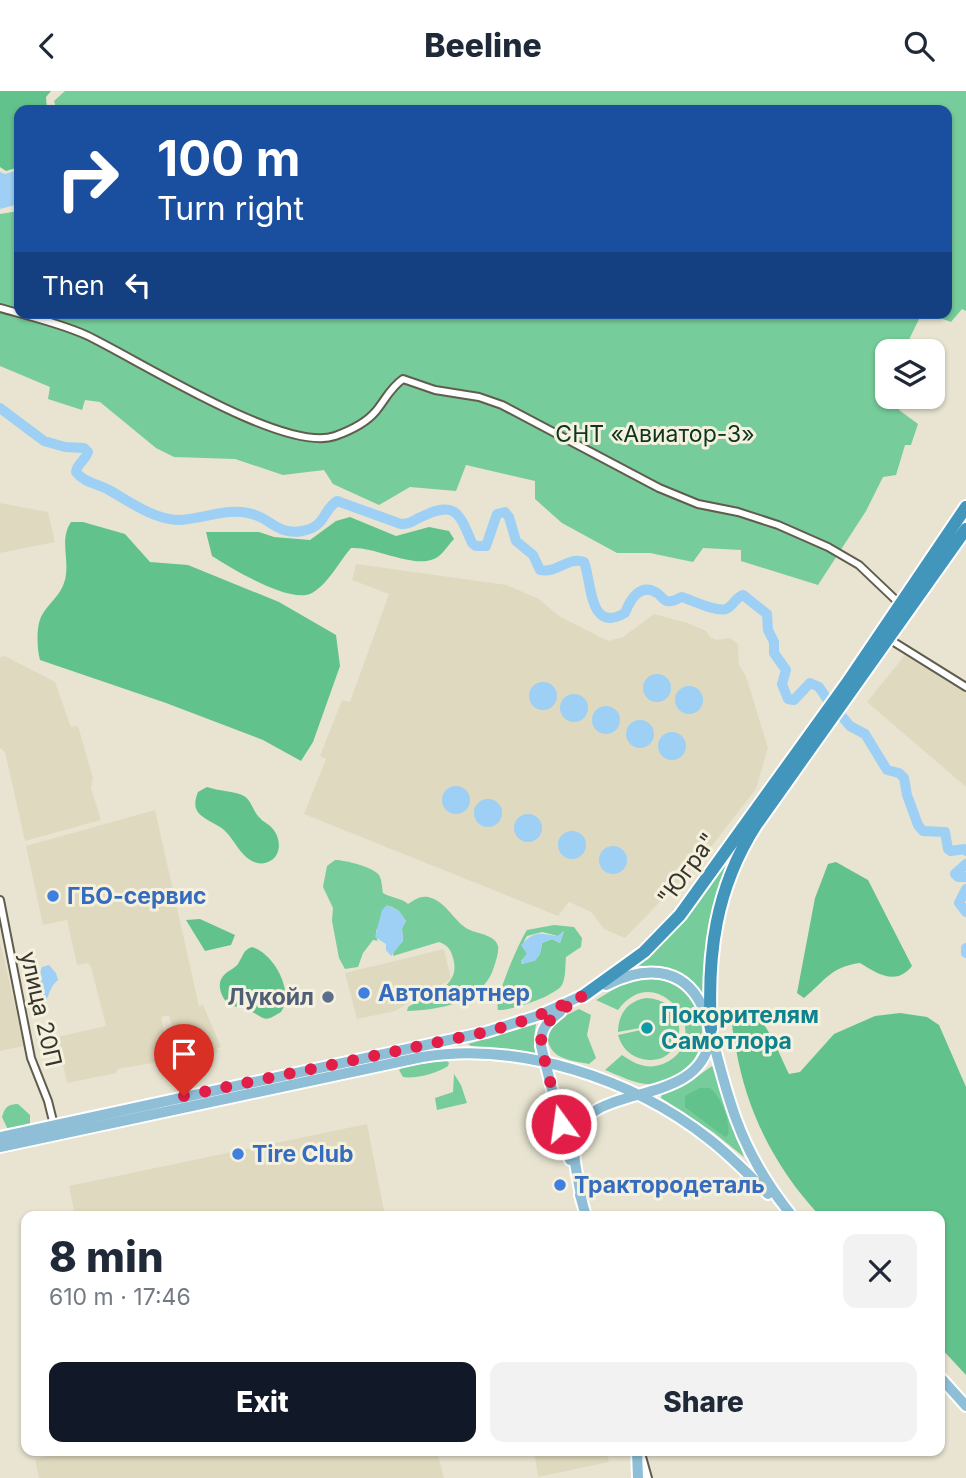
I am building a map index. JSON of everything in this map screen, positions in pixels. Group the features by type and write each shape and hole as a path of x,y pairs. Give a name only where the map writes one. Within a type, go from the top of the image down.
{"highway":[{"path":"851,686 900,604 966,507"},
{"path":"822,725 889,639 966,529"},
{"name":"\"Югра\"","path":"583,996 644,952 674,923 822,725"},
{"name":"\"Югра\"","path":"710,1029 714,935 728,879 738,854 822,725"}],"main road":[{"path":"0,1137 486,1032 530,1019 629,974 658,972 672,977 696,995 710,1029 729,1100 748,1148 765,1180 787,1211"},
{"path":"583,996 543,1028 541,1046 585,1211"},
{"path":"582,1202 574,1143 579,1128 589,1115 602,1107 672,1084 693,1071 708,1051 710,1029"},
{"path":"0,1147 435,1055 480,1053 545,1063 595,1077 640,1095 709,1139 786,1211"},
{"path":"945,1383 966,1406"},
{"path":"638,1478 639,1456"}],"street":[{"path":"40,319 88,336 261,425 317,438 336,436 363,422 377,410 392,387 403,379 435,390 479,397 502,405 659,488 698,504 738,512 778,525 828,547 859,565 900,604"},
{"path":"889,639 966,687"},
{"name":"улица 20П","path":"0,900 31,1058 48,1101 54,1125"},
{"path":"641,1456 648,1478"}],"shaded area":[{"path":"0,503 48,512 55,542 0,553"},
{"path":"356,564 507,585 539,599 559,616 608,641 623,637 654,614 688,623 706,631 710,637 717,640 730,638 738,644 739,665 746,676 768,748 756,789 704,856 625,938 604,929 591,912 569,902 558,916 304,814 326,759 320,756 342,700 350,702 389,594 352,580"},
{"path":"905,655 966,691 966,787 867,702"},
{"path":"5,656 55,682 71,727 78,726 93,778 91,788 101,820 25,841 5,752 0,748 0,657"},
{"path":"155,810 199,1006 203,1005 221,1047 217,1048 218,1052 181,1061 169,1015 161,1017 170,1061 161,1065 153,1063 117,1069 117,1073 67,1083 57,1037 106,1026 91,967 88,963 77,965 67,920 43,925 26,846"},
{"path":"0,941 24,1046 0,1051"},
{"path":"444,949 451,979 395,1011 357,1019 345,973"},
{"path":"367,1124 384,1211 74,1211 69,1186"},
{"path":"49,1456 438,1456 444,1478 39,1478 35,1459"},
{"path":"535,1456 607,1456 609,1462 538,1477"}],"green space":[{"path":"0,91 51,91 46,97 47,105 14,105 14,169 6,171 0,167"},
{"path":"65,91 966,91 966,311 962,309 951,322 943,319 952,319 952,105 55,105 54,101"},
{"name":"СНТ «Авиатор-3»","path":"14,212 14,319 919,319 909,339 875,339 875,409 900,409 918,424 911,445 905,445 896,475 883,477 866,511 818,585 741,561 741,550 703,548 693,562 650,553 617,553 562,523 535,499 535,481 466,465 456,491 410,487 379,505 333,484 324,470 283,475 235,459 174,457 156,448 100,402 85,400 82,410 48,399 50,387 0,366 0,214"},
{"path":"350,517 396,536 429,527 449,531 454,539 439,556 420,561 351,548 323,584 312,593 302,595 276,590 212,556 206,532 259,532 274,537 310,540 336,521"},
{"path":"71,522 83,522 125,534 150,562 188,565 279,602 336,635 340,666 313,742 301,761 263,740 40,660 39,622 61,591 65,580 65,543"},
{"path":"207,787 247,798 258,816 277,836 279,846 274,858 262,863 249,859 225,831 200,814 195,805 196,799 198,792"},
{"path":"751,822 723,878 706,1002 700,991 685,977 667,970 635,965 684,917"},
{"path":"335,860 376,872 380,877 383,893 408,904 422,897 435,899 465,927 494,939 498,951 494,967 480,989 446,1006 407,1011 408,1007 442,989 453,976 455,968 449,948 439,942 393,956 394,950 403,941 402,928 406,921 399,911 390,906 376,931 379,941 373,940 363,953 358,967 345,969 339,958 332,921 333,908 323,887 327,866"},
{"path":"836,862 868,880 912,966 900,976 893,977 880,974 860,963 850,965 835,971 804,998 797,993 815,898 828,864"},
{"path":"200,919 235,935 231,945 205,951 186,920"},
{"path":"554,925 574,927 582,938 581,947 566,957 564,979 558,989 532,1002 498,1010 503,983 527,930","holes":["564,931 560,943 552,939 542,943 540,954 535,960 522,964 521,961 527,954 524,941 527,936 542,932 558,936"]},
{"path":"252,947 275,965 284,984 285,1004 281,1012 268,1018 229,1005 220,990 222,978"},
{"path":"647,977 674,985 691,999 700,1017 702,1037 696,1056 685,1072 668,1082 646,1084 605,1070 622,1055 636,1063 652,1066 663,1064 679,1053 685,1038 684,1022 677,1008 665,997 650,992 634,996 618,1010 596,1000 629,980"},
{"path":"646,998 662,1002 673,1010 678,1022 679,1034 675,1046 667,1055 655,1060 632,1055 623,1046 618,1035 641,1030 645,1035 650,1034 654,1028 651,1022 645,1022 640,1028 618,1032 625,1009"},
{"path":"746,1008 760,1019 789,1074 800,1072 834,1034 875,1016 900,1013 927,1017 939,1025 966,1087 966,1375 945,1352 945,1211 816,1211 777,1159 756,1118 741,1073 733,1035 734,1012"},
{"path":"579,1009 591,1015 587,1035 596,1058 589,1064 557,1055 550,1046 548,1037 556,1022"},
{"path":"536,1024 535,1053 468,1044"},
{"path":"446,1060 448,1066 420,1076 403,1077 399,1070 402,1067"},
{"path":"712,1066 744,1157 713,1132 661,1098 662,1094 685,1085"},
{"path":"454,1074 467,1103 437,1110 435,1098 453,1092"},
{"path":"700,1088 710,1088 721,1103 729,1130 725,1137 685,1107 685,1096"},
{"path":"18,1104 30,1115 30,1124 8,1130 3,1114 9,1105"}],"water":[{"path":"14,171 14,205 0,209 0,172 5,174"},
{"path":"657,674 667,678 671,688 667,698 657,702 647,698 643,688 647,678"},
{"path":"543,682 553,686 557,696 553,706 543,710 533,706 529,696 533,686"},
{"path":"689,686 699,690 703,700 699,710 689,714 679,710 675,700 679,690"},
{"path":"574,694 584,698 588,708 584,718 574,722 564,718 560,708 564,698"},
{"path":"606,706 616,710 620,720 616,730 606,734 596,730 592,720 596,710"},
{"path":"640,720 650,724 654,734 650,744 640,748 630,744 626,734 630,724"},
{"path":"672,732 682,736 686,746 682,756 672,760 662,756 658,746 662,736"},
{"path":"456,786 466,790 470,800 466,810 456,814 446,810 442,800 446,790"},
{"path":"488,799 498,803 502,813 498,823 488,827 478,823 474,813 478,803"},
{"path":"528,814 538,818 542,828 538,838 528,842 518,838 514,828 518,818"},
{"path":"572,831 582,835 586,845 582,855 572,859 562,855 558,845 562,835"},
{"path":"613,846 623,850 627,860 623,870 613,874 603,870 599,860 603,850"},
{"path":"387,905 399,911 406,921 402,928 403,941 391,956 386,950 386,944 375,937 382,910"},
{"path":"564,931 560,943 552,939 542,943 540,954 535,961 521,964 527,954 521,945 526,940 538,934 558,936"},
{"path":"49,965 58,980 42,1008 32,1014 30,1003 33,991 42,967"}],"waterway":[{"path":"0,408 44,441 65,447 84,448 88,452 76,472 160,517 178,520 239,512 255,515 293,532 315,526 337,501 401,524 433,512 449,510 459,517 472,543 486,546 497,514 505,512 516,541 533,555 540,570 552,570 573,561 584,562 594,603 604,617 613,618 625,613 636,594 646,590 657,593 667,601 682,597 722,609 728,608 743,595 767,614 774,653 786,670 782,684 788,699 794,700 810,683 819,687 850,726 865,734 887,770 899,773 904,778 907,795 918,825 923,831 945,832 948,849 966,851"},
{"path":"966,864 955,874 958,877 966,877"},
{"path":"966,889 959,903 966,912"},
{"path":"966,948 966,953"}],"place":[{"name":"ГБО-сервис","path":"53,896"},
{"name":"Автопартнер","path":"364,993"},
{"name":"Лукойл","path":"328,997"},
{"name":"Покорителям Самотлора","path":"647,1028"},
{"name":"Tire Club","path":"238,1154"},
{"name":"Трактородеталь","path":"560,1185"}],"route":[{"path":"184,1096 486,1032 530,1019 583,996 550,1020 541,1034 541,1046 561,1124"}]}
